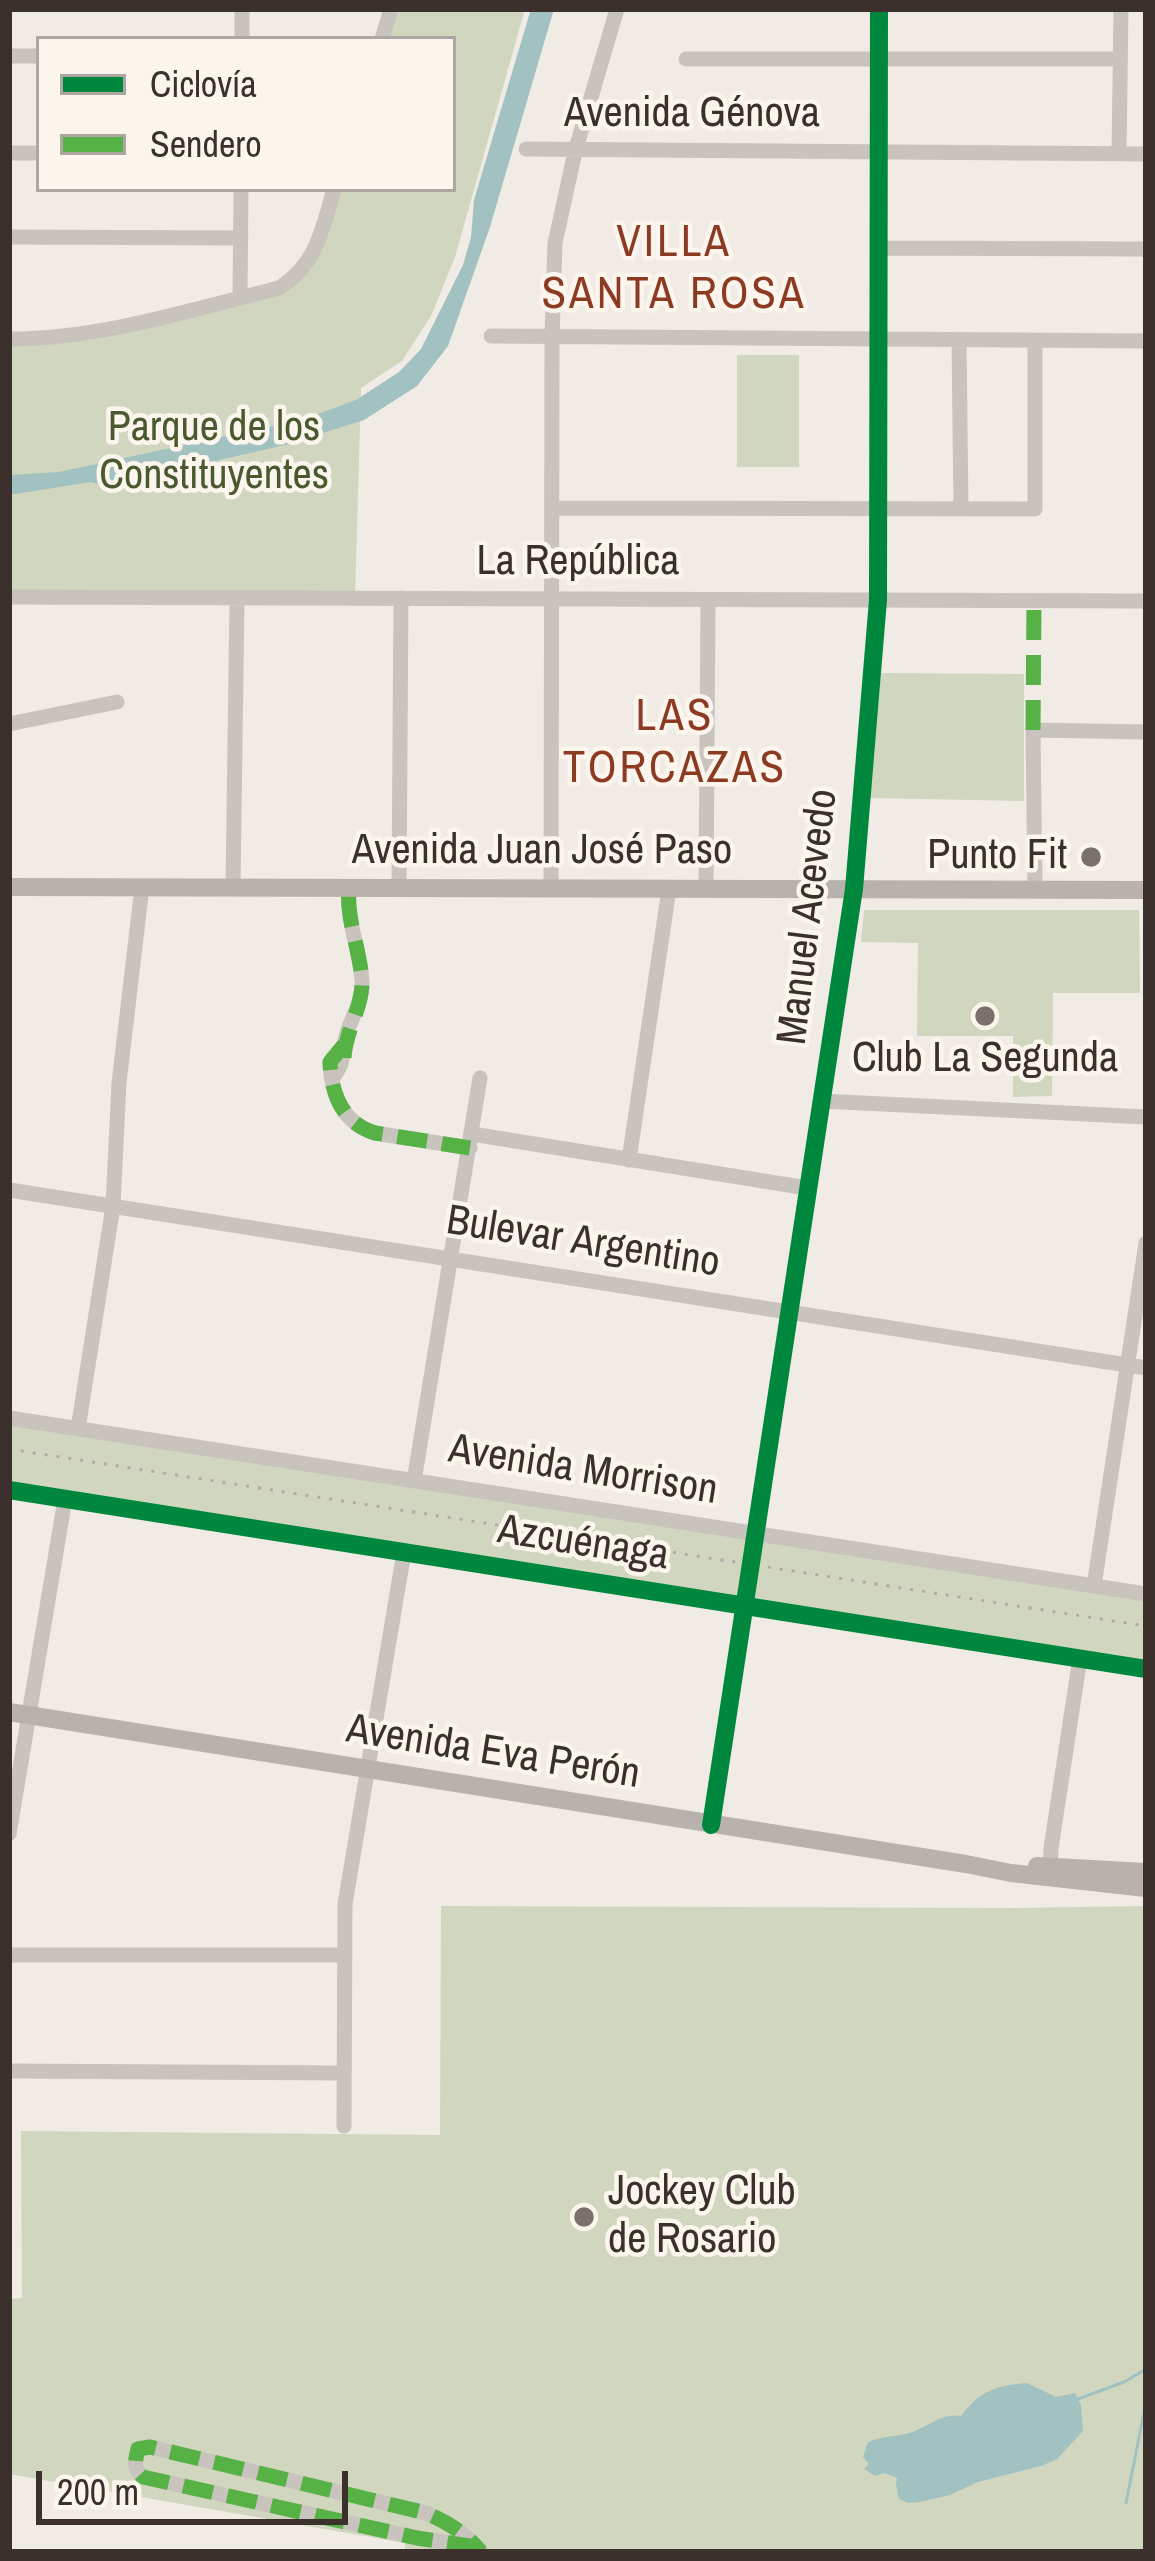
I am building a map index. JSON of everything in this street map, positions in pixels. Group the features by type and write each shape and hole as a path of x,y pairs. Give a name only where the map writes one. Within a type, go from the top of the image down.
{"main road":[{"name":"Avenida Juan José Paso","path":"9,887 1146,890"},
{"name":"Avenida Eva Perón","path":"9,1712 711,1825 1146,1888"},
{"name":"Avenida Eva Perón","path":"1050,1873 1146,1872"}],"street":[{"path":"551,888 555,243 575,152 617,9"},
{"name":"Manuel Acevedo","path":"711,1825 854,889 878,600 879,9"},
{"path":"1119,154 1121,9"},
{"path":"686,59 1120,59"},
{"name":"Avenida Génova","path":"526,149 1146,154"},
{"path":"240,298 241,192"},
{"path":"9,339 50,339 279,288 296,277 312,257 333,192"},
{"path":"9,237 241,238"},
{"path":"879,248 1146,249"},
{"path":"491,336 1146,340"},
{"path":"959,340 961,509"},
{"path":"552,508 1035,509 1035,340"},
{"name":"La República","path":"9,597 1146,601"},
{"path":"233,887 237,598"},
{"path":"399,888 401,598"},
{"path":"706,889 709,599"},
{"path":"9,724 117,702"},
{"path":"1035,890 1033,730 1146,732"},
{"path":"78,1429 113,1206 118,1082 142,887"},
{"path":"349,888 348,914 361,994 344,1045 332,1056 332,1078 335,1097 362,1129 629,1160 807,1188"},
{"path":"629,1160 669,889"},
{"path":"414,1481 480,1078"},
{"path":"821,1101 1146,1117"},
{"name":"Bulevar Argentino","path":"9,1190 1138,1367"},
{"path":"1094,1586 1138,1367 1146,1243"},
{"name":"Avenida Morrison","path":"9,1418 1146,1594"},
{"name":"Azcuénaga","path":"9,1490 1146,1669"},
{"path":"9,1834 65,1499"},
{"path":"344,2126 345,1904 404,1552"},
{"path":"1050,1873 1080,1658"},
{"path":"9,1955 345,1955"},
{"path":"9,2072 344,2073"},
{"path":"143,2446 426,2513 449,2523 479,2549 435,2547 143,2477 134,2462 143,2446"},
{"path":"159,2480 164,2450"},
{"path":"435,2547 449,2523"}],"green space":[{"name":"Parque de los Constituyentes","path":"391,9 525,9 455,257 431,316 402,361 361,388 355,598 9,597 9,339 50,339 296,277 333,192 456,192 456,36 383,36"},
{"path":"737,355 799,355 799,467 737,467"},
{"path":"881,673 1024,674 1024,801 870,798"},
{"name":"Club La Segunda","path":"864,910 1139,910 1140,993 1053,993 1052,1096 1013,1097 1013,1036 917,1036 918,943 861,942"},
{"path":"9,1418 1146,1594 1146,1669 9,1490"},
{"name":"Jockey Club de Rosario","path":"441,1906 1146,1906 1146,2552 405,2552 405,2543 9,2474 9,2299 22,2298 21,2131 440,2135"}],"water":[{"path":"531,9 554,9 490,227 448,346 417,386 364,420 285,445 106,486 91,482 9,495 9,475 59,472 301,420 356,400 399,372 421,349 463,265 474,200"},
{"path":"1027,2383 1056,2397 1075,2393 1081,2405 1083,2431 1057,2459 950,2495 908,2503 899,2499 897,2478 885,2473 875,2476 864,2469 869,2464 863,2457 868,2442 961,2416 990,2391"}],"waterway":[{"path":"1078,2399 1146,2369"},
{"path":"1126,2503 1146,2402"}],"railway":[{"path":"9,1449 1146,1626"}],"marked path":[{"path":"1033,730 1034,600"},
{"path":"344,1058 362,983 349,888"},
{"path":"344,1045 330,1062 331,1074 340,1105 354,1122 375,1133 470,1148"},
{"path":"477,2547 417,2538 143,2477 136,2464 138,2449 150,2447 426,2513 456,2529 469,2539 475,2545 481,2552"}],"cycle path":[{"path":"711,1825 854,889 878,600 879,9"},
{"path":"9,1490 1146,1669"}],"place":[{"name":"Punto Fit","path":"1091,857"},
{"name":"Club La Segunda","path":"985,1016"},
{"name":"Jockey Club de Rosario","path":"584,2217"}],"district":[{"name":"VILLA SANTA ROSA","path":"674,270"},
{"name":"LAS TORCAZAS","path":"675,744"}]}
